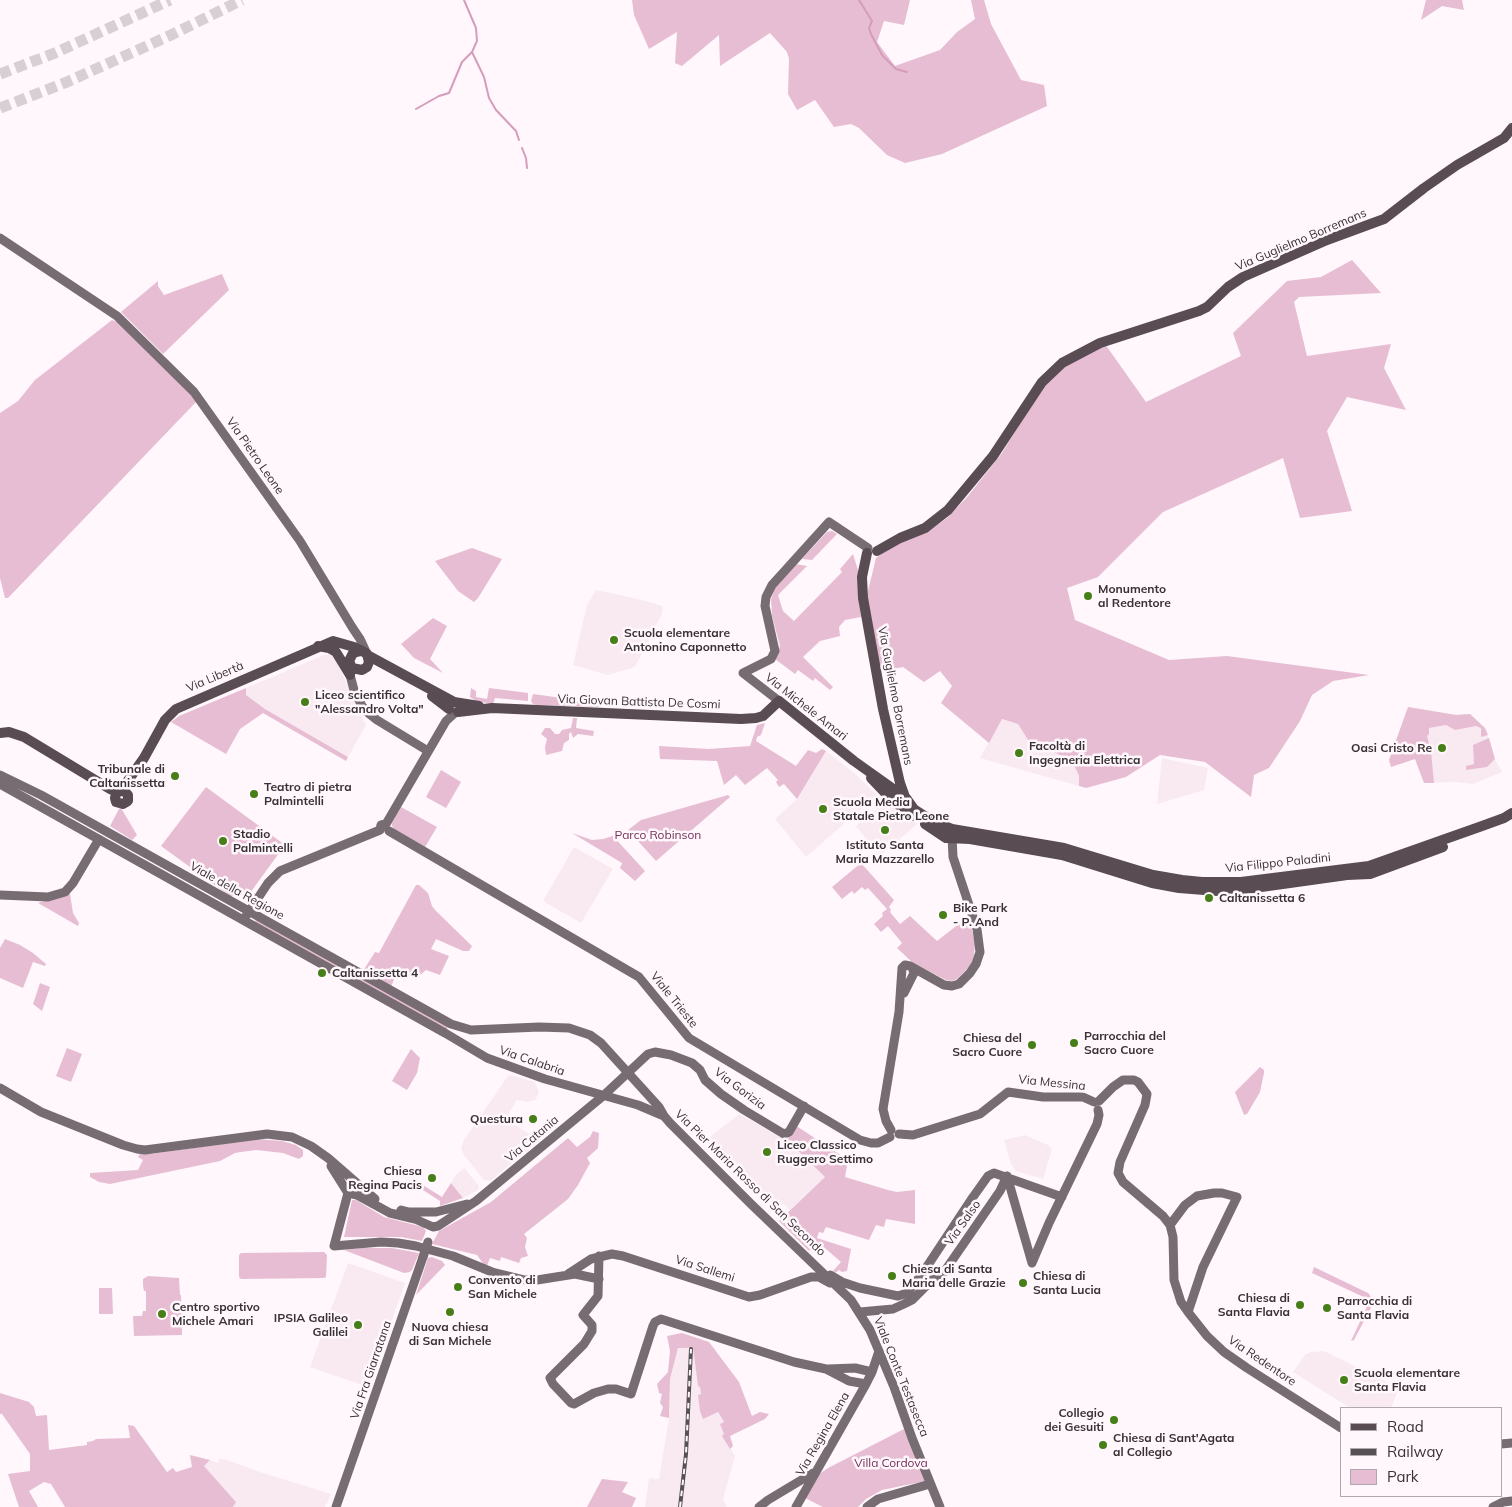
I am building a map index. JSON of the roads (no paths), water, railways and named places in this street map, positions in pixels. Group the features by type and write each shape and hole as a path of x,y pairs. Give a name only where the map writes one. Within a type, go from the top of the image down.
{"main road":[{"name":"Via Guglielmo Borremans","path":"898,787 863,598 872,551 891,538 900,538 925,528 948,510 993,456 1042,382 1062,363 1103,342 1199,311 1207,307 1234,282 1251,273 1328,240 1384,219 1457,165 1504,138 1512,128"},
{"name":"Via Libertà","path":"120,795 144,758 165,720 176,709 333,641 359,650"},
{"path":"318,646 330,647 337,651 350,668 358,670 387,670 455,707"},
{"path":"350,668 350,658 359,650"},
{"path":"359,650 370,662 365,669"},
{"path":"359,650 455,707"},
{"name":"Via Giovan Battista De Cosmi","path":"455,707 741,719 763,716 779,701"},
{"name":"Via Michele Amari","path":"779,701 878,780 892,800 925,824"},
{"path":"0,733 11,732 24,737 120,795"},
{"path":"0,739 13,739 24,743 101,788 120,795"},
{"path":"896,768 891,776 878,780 889,791 898,787 925,824 949,835"},
{"path":"912,808 934,822 949,835"},
{"name":"Via Filippo Paladini","path":"949,835 1064,848 1153,875 1182,880 1241,882 1369,866 1504,818 1512,813"},
{"name":"Via Filippo Paladini","path":"949,835 1062,856 1152,883 1179,888 1217,891 1370,874 1512,822"}],"street":[{"name":"Via Pietro Leone","path":"0,238 118,316 203,403 300,541 360,638 359,650"},
{"name":"Via Michele Amari","path":"779,701 743,673 774,656 775,647 765,606 766,598 772,585 829,522 872,551"},
{"path":"352,627 359,650"},
{"path":"350,668 353,686 362,706 373,717 428,751"},
{"path":"244,920 268,883 280,871 385,828 400,799 455,707"},
{"name":"Viale della Regione","path":"0,775 41,795 448,1023 461,1028"},
{"name":"Viale della Regione","path":"0,784 455,1039"},
{"name":"Viale Trieste","path":"385,828 639,977 689,1038 866,1142 878,1143 893,1133"},
{"path":"893,1133 883,1109 900,1003 909,973 933,979 948,986 959,984 974,968 980,952 977,929 953,857 949,835"},
{"path":"0,895 48,897 65,892 73,883 99,839"},
{"path":"444,1033 448,1028 448,1023"},
{"path":"455,1039 454,1032 461,1028"},
{"name":"Via Pier Maria Rosso di San Secondo","path":"461,1028 471,1030 557,1028 578,1030 590,1035 600,1042 628,1072 659,1107 664,1116 751,1204 820,1269"},
{"name":"Via Calabria","path":"455,1039 488,1058 520,1071 638,1105 664,1116"},
{"name":"Via Gorizia","path":"628,1072 648,1054 655,1052 692,1062 700,1070 705,1080 721,1094 784,1134 789,1132 804,1106"},
{"name":"Via Catania","path":"434,1225 476,1201 603,1096 628,1072"},
{"path":"1007,1176 1032,1263 1097,1124 1099,1115 1097,1104 1124,1080 1134,1080 1145,1090 1147,1099 1120,1162 1118,1173 1123,1182 1170,1224 1185,1205 1197,1196 1222,1193 1237,1197 1211,1249 1188,1312"},
{"path":"0,1088 41,1112 123,1146 137,1149 145,1150 266,1134 292,1137 305,1142 316,1150 352,1188 390,1213 434,1225 441,1217 434,1212"},
{"name":"Via Messina","path":"893,1133 913,1135 980,1114 1008,1092 1043,1097 1083,1097 1097,1104"},
{"path":"638,1105 647,1094"},
{"path":"820,1269 842,1282 857,1287 891,1295 904,1295 922,1274 988,1176 994,1173 1007,1176 1062,1197"},
{"name":"Via Salso","path":"860,1312 893,1309 912,1300 934,1278 942,1275 1000,1191 1007,1176"},
{"path":"352,1188 395,1208 409,1212 434,1212 476,1201"},
{"name":"Via Sallemi","path":"352,1188 334,1246 381,1242 398,1243 453,1256 492,1272 518,1279 537,1280 581,1274 599,1279"},
{"name":"Via Redentore","path":"1170,1224 1177,1291 1181,1302 1207,1336 1224,1352 1247,1368 1340,1427"},
{"name":"Via Fra Giarratana","path":"336,1507 434,1225"},
{"name":"Via Sallemi","path":"568,1275 588,1260 599,1256 618,1254 749,1297 760,1295 810,1277 819,1278 837,1287"},
{"path":"599,1256 598,1296 582,1315 592,1325 592,1331 584,1344 550,1378 552,1384 571,1403 574,1404 594,1394 612,1389 632,1394 655,1322 661,1319 794,1362 826,1369 856,1368 872,1372 886,1367"},
{"name":"Viale Conte Testasecca","path":"820,1269 851,1300 870,1330 940,1507"},
{"path":"851,1300 851,1290 857,1287"},
{"name":"Via Regina Elena","path":"796,1507 866,1384 879,1351"},
{"path":"826,1369 849,1381 866,1384"},
{"path":"759,1507 816,1471"},
{"path":"867,1507 878,1499 930,1484"},
{"path":"1494,1506 1512,1501"}],"waterway":[{"path":"464,0 476,28 477,41 472,52 484,77 489,98 496,110 516,131 519,140"},
{"path":"859,0 872,21 869,28 882,55 896,69 907,72"},
{"path":"416,109 439,96 449,93 462,62 472,52"},
{"path":"522,148 527,168"}],"tunnel":[{"path":"0,74 55,53 170,0"},
{"path":"0,108 67,82 171,35 242,0"}],"railway":[{"path":"680,1507 686,1454 691,1349"}],"place":[{"name":"Monumento al Redentore","path":"1088,596"},
{"name":"Scuola elementare Antonino Caponnetto","path":"614,640"},
{"name":"Liceo scientifico \"Alessandro Volta\"","path":"305,702"},
{"name":"Oasi Cristo Re","path":"1442,748"},
{"name":"Facoltà di Ingegneria Elettrica","path":"1019,753"},
{"name":"Tribunale di Caltanissetta","path":"175,776"},
{"name":"Teatro di pietra Palmintelli","path":"254,794"},
{"name":"Scuola Media Statale Pietro Leone","path":"823,809"},
{"name":"Istituto Santa Maria Mazzarello","path":"885,830"},
{"name":"Stadio Palmintelli","path":"223,841"},
{"name":"Caltanissetta 6","path":"1209,898"},
{"name":"Bike Park - P. And","path":"943,915"},
{"name":"Caltanissetta 4","path":"322,973"},
{"name":"Parrocchia del Sacro Cuore","path":"1074,1043"},
{"name":"Chiesa del Sacro Cuore","path":"1032,1045"},
{"name":"Questura","path":"533,1119"},
{"name":"Liceo Classico Ruggero Settimo","path":"767,1152"},
{"name":"Chiesa Regina Pacis","path":"432,1178"},
{"name":"Chiesa di Santa Maria delle Grazie","path":"892,1276"},
{"name":"Chiesa di Santa Lucia","path":"1023,1283"},
{"name":"Convento di San Michele","path":"458,1287"},
{"name":"Chiesa di Santa Flavia","path":"1300,1305"},
{"name":"Parrocchia di Santa Flavia","path":"1327,1308"},
{"name":"Nuova chiesa di San Michele","path":"450,1312"},
{"name":"Centro sportivo Michele Amari","path":"162,1314"},
{"name":"IPSIA Galileo Galilei","path":"358,1325"},
{"name":"Scuola elementare Santa Flavia","path":"1344,1380"},
{"name":"Collegio dei Gesuiti","path":"1114,1420"},
{"name":"Chiesa di Sant'Agata al Collegio","path":"1103,1445"}],"park label":[{"name":"Parco Robinson","path":"658,835"},
{"name":"Villa Cordova","path":"891,1463"}]}
